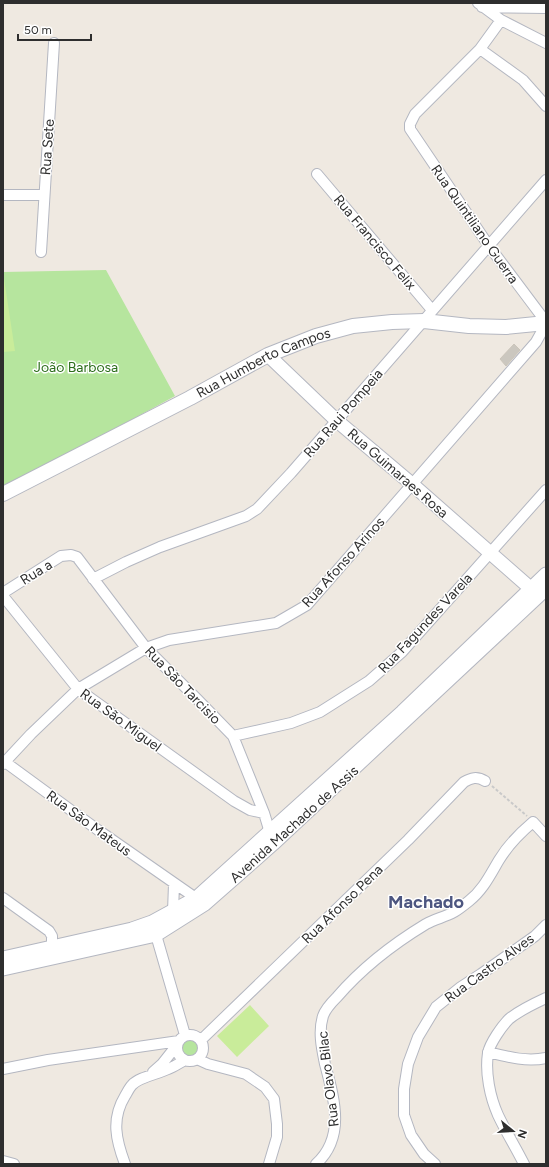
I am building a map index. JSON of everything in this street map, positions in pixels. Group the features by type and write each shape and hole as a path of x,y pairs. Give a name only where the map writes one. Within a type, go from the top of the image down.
{"main road":[{"name":"Rua Humberto Campos","path":"3,494 190,398 268,355 316,336 354,326 392,322 428,315 469,326 506,327 546,323"}],"street":[{"path":"480,5 546,8"},
{"path":"480,5 501,20 546,43"},
{"path":"501,20 480,49 523,80 546,106"},
{"name":"Rua Sete","path":"41,252 54,43"},
{"name":"Rua Quintiliano Guerra","path":"480,49 415,114 410,124 410,130 489,246 546,323"},
{"name":"Rua Francisco Felix","path":"317,174 428,315"},
{"name":"Rua Raui Pompeia","path":"93,580 126,562 160,547 246,516 257,509 274,492 546,180"},
{"path":"3,195 44,195"},
{"name":"Rua Afonso Arinos","path":"4,763 31,734 78,689 146,648 169,640 276,623 307,605 536,342 546,323"},
{"name":"Rua Guimaraes Rosa","path":"268,355 336,420 490,552 539,591"},
{"name":"Rua Fagundes Varela","path":"233,736 291,723 320,712 370,681 402,652 546,490"},
{"name":"Rua São Tarcisio","path":"71,555 80,560 93,580 146,648 233,736 264,813 273,844"},
{"name":"Rua a","path":"3,594 61,556 71,555"},
{"name":"Avenida Machado de Assis","path":"3,969 52,953 154,929 200,901 273,844 539,591 546,574"},
{"name":"Avenida Machado de Assis","path":"154,929 173,912 200,901 269,831 539,591"},
{"name":"Rua São Miguel","path":"3,594 78,689 234,801 250,810 264,813"},
{"name":"Rua São Mateus","path":"4,763 200,901"},
{"name":"Rua Afonso Pena","path":"201,1040 408,840 464,782 471,778 481,778 485,781"},
{"path":"533,822 546,836"},
{"name":"Rua Olavo Bilac","path":"316,1164 323,1158 331,1145 335,1132 335,1115 320,1031 323,1015 351,980 380,956 428,924 453,912 478,893 487,882 499,859 517,836 533,822"},
{"path":"173,912 174,884"},
{"path":"3,898 49,931 52,936 52,953"},
{"name":"Rua Castro Alves","path":"435,1164 424,1154 411,1135 404,1115 404,1088 408,1064 418,1037 436,1007 461,987 535,936 546,925"},
{"path":"154,929 180,1041 178,1054 184,1060"},
{"name":"Avenida Machado de Assis","path":"3,958 52,953"},
{"path":"524,1164 498,1116 491,1095 488,1072 488,1052 500,1030 508,1020 515,1014 546,998"},
{"path":"3,1069 48,1060 180,1041 194,1035 201,1040 203,1048 200,1056 189,1061 184,1060 169,1069 149,1076 132,1085 123,1100 118,1113 116,1130 117,1144 125,1164"},
{"path":"149,1076 162,1064 180,1041"},
{"path":"488,1052 515,1059 535,1060 546,1058"},
{"path":"200,1056 208,1064 246,1074 265,1087 274,1099 277,1137 269,1164"},
{"path":"3,1161 14,1164"}],"path":[{"path":"485,781 504,795 533,822"}],"green space":[{"name":"João Barbosa","path":"106,270 175,396 3,490 3,272"},
{"path":"3,272 15,351 3,352"},
{"path":"250,1005 269,1026 237,1057 217,1036"},
{"path":"190,1038 197,1041 200,1048 197,1055 190,1058 183,1055 180,1048 183,1041"}],"building":[{"path":"514,344 520,350 506,366 500,359"}],"district":[{"name":"Machado","path":"426,902"}]}
